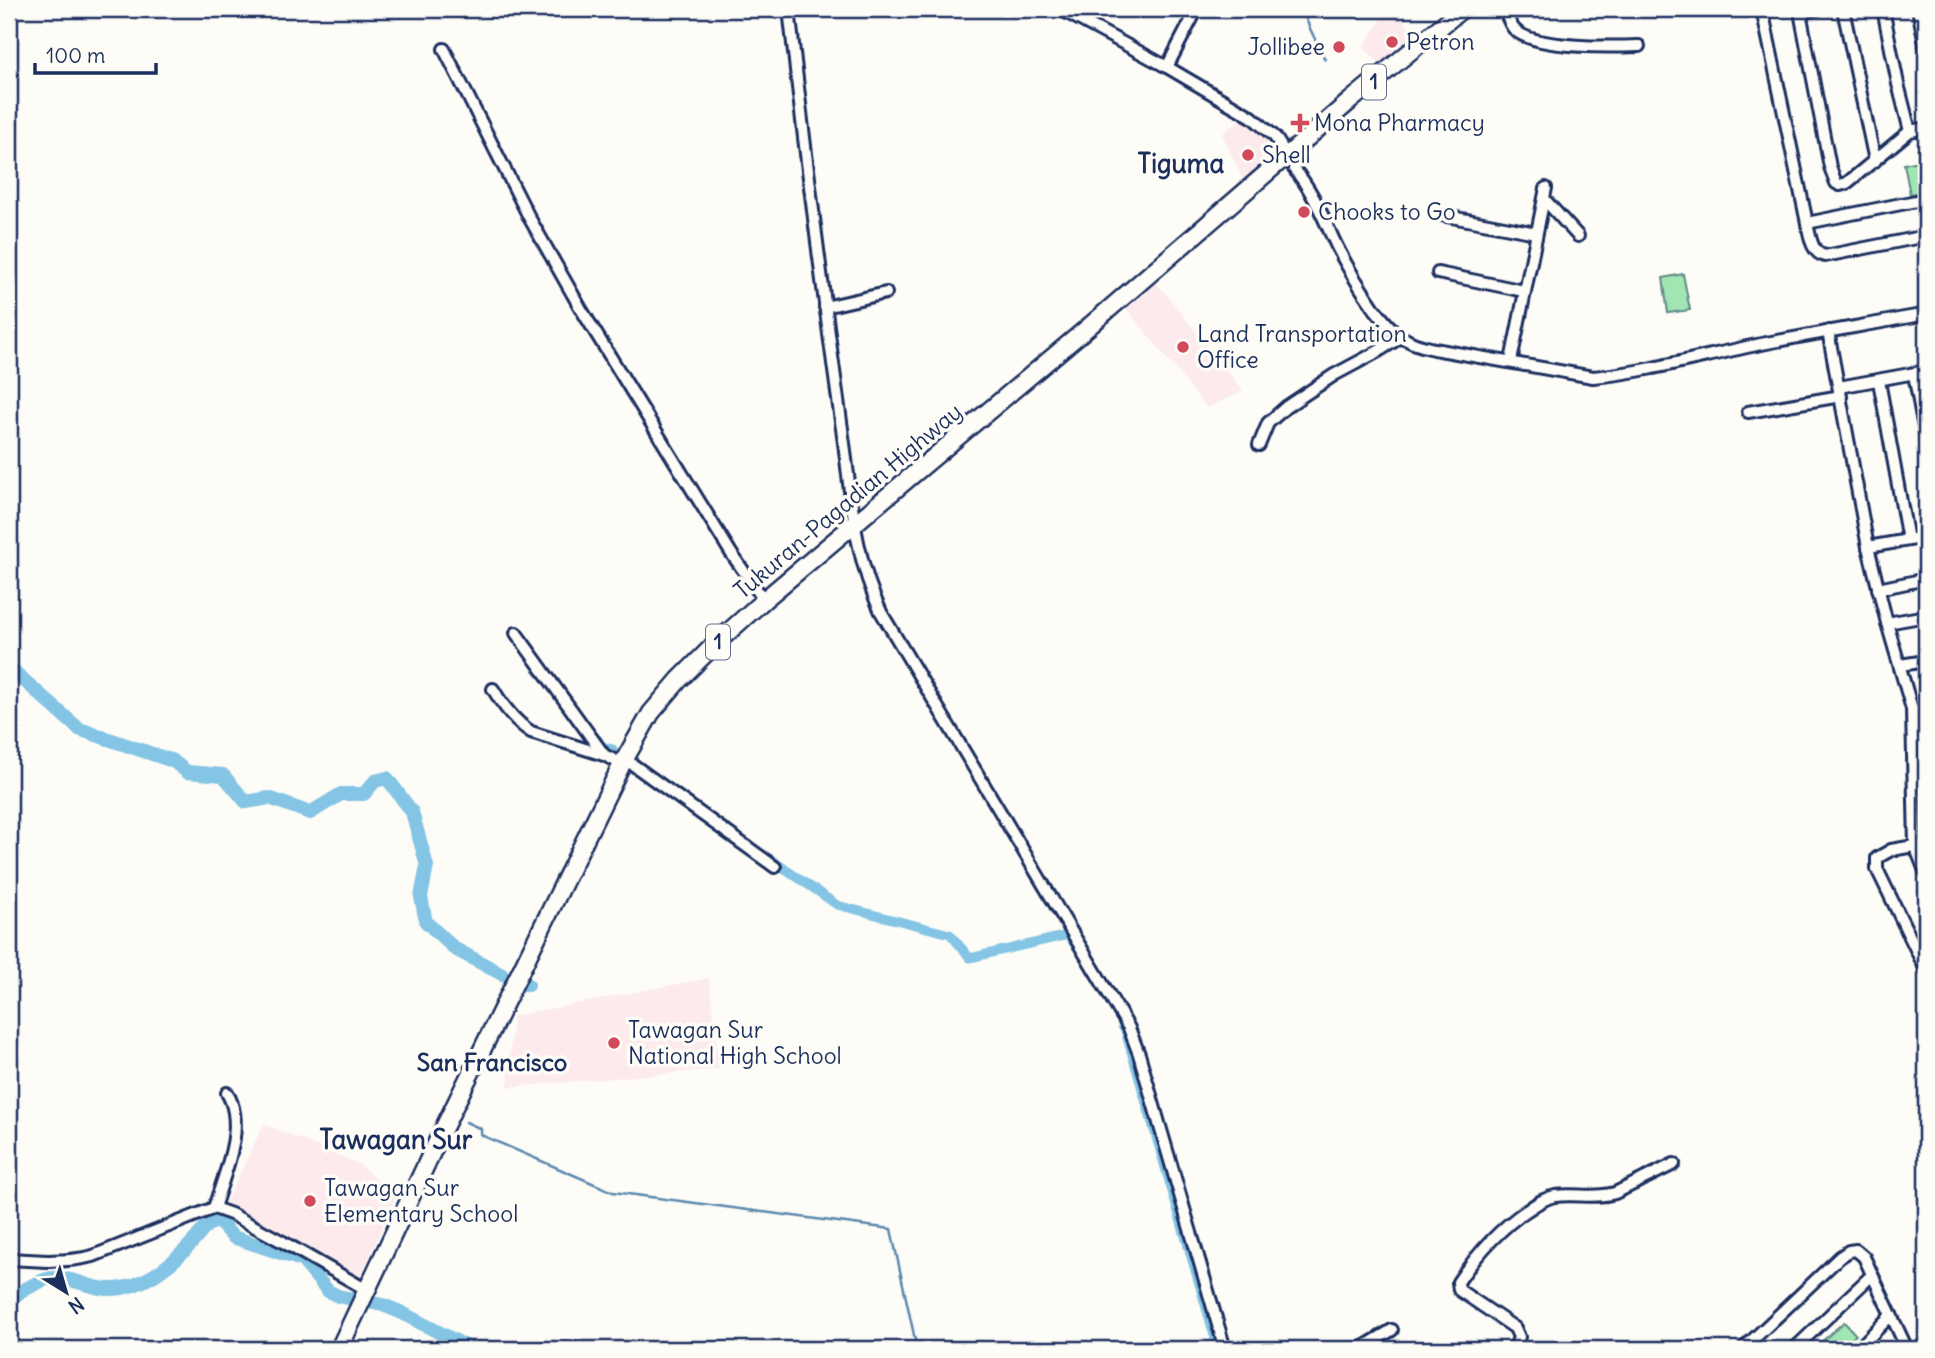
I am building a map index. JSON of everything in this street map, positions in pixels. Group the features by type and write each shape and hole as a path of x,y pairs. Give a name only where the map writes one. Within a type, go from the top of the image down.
{"highway":[{"name":"Tukuran-Pagadian Highway","path":"338,1349 624,761 651,713 679,680 764,600 1086,329 1290,162 1462,9"}],"street":[{"path":"789,9 825,307 854,524 863,566 881,612 1129,1028 1225,1349"},
{"path":"1060,9 1167,67 1265,127 1275,137 1290,162 1320,222 1331,234 1364,293 1388,325 1410,342 1434,349 1593,377 1926,314"},
{"path":"1167,67 1197,9"},
{"path":"1504,9 1514,29 1538,41 1614,47 1639,46"},
{"path":"1762,9 1814,249 1820,256 1926,236"},
{"path":"1818,9 1807,11 1801,17 1836,183 1847,184 1910,131 1926,128"},
{"path":"1843,9 1875,161"},
{"path":"1883,9 1910,131"},
{"path":"1918,9 1926,49"},
{"path":"444,49 530,219 581,309 731,553 764,600"},
{"path":"1511,361 1545,193 1578,236"},
{"path":"1807,223 1926,199"},
{"path":"1441,215 1536,233"},
{"path":"1438,273 1524,291"},
{"path":"825,307 886,293"},
{"path":"1828,331 1868,547 1912,709 1921,845 1926,873"},
{"path":"1259,445 1268,424 1286,407 1334,375 1401,337"},
{"path":"1748,412 1926,371"},
{"path":"1914,374 1926,439"},
{"path":"1879,381 1908,540"},
{"path":"1868,547 1926,537"},
{"path":"1878,589 1926,579"},
{"path":"1887,624 1926,616"},
{"path":"516,633 604,755"},
{"path":"1900,665 1926,660"},
{"path":"493,689 503,706 531,732 624,761 775,867"},
{"path":"1912,709 1926,706"},
{"path":"1921,845 1891,850 1877,858 1876,863 1926,970"},
{"path":"214,1208 234,1141 234,1107 227,1093"},
{"path":"1515,1349 1519,1336 1515,1328 1458,1287 1458,1282 1485,1245 1522,1214 1548,1198 1615,1193 1674,1164"},
{"path":"9,1259 45,1262 93,1256 214,1208 272,1236 365,1294"},
{"path":"1750,1347 1840,1257 1856,1250 1872,1275 1907,1349"},
{"path":"1799,1348 1872,1275"},
{"path":"1858,1349 1891,1315"},
{"path":"1360,1349 1392,1330"}],"shaded area":[{"path":"1388,9 1393,9 1415,35 1380,64 1363,47"},
{"path":"1244,116 1269,139 1265,166 1245,184 1222,134"},
{"name":"Land Transportation Office","path":"1152,277 1243,391 1207,408 1122,303"},
{"name":"Tawagan Sur National High School","path":"709,978 719,1069 508,1087 513,1016"},
{"name":"Tawagan Sur Elementary School","path":"264,1124 357,1163 396,1196 359,1280 224,1206"}],"green space":[{"path":"1924,160 1926,191 1910,194 1904,164"},
{"path":"1683,274 1690,310 1668,313 1663,278"},
{"path":"1844,1322 1856,1335 1840,1349 1825,1349 1820,1343"}],"waterway":[{"path":"1303,9 1325,60"},
{"path":"9,667 79,729 173,761 187,772 223,775 246,802 269,798 310,813 341,794 364,794 375,781 387,778 412,812 427,866 421,897 426,922 455,949 502,974"},
{"path":"598,739 602,746 613,749"},
{"path":"771,859 837,905 950,934 970,958 1068,935 1074,944"},
{"path":"524,984 528,985"},
{"path":"525,991 528,985"},
{"path":"1122,1026 1218,1349"},
{"path":"466,1122 481,1129 481,1135 613,1192 891,1229 917,1349"},
{"path":"9,1299 37,1283 54,1278 100,1288 131,1286 161,1271 186,1249 207,1225 219,1222 233,1237 302,1260 328,1291 338,1296 383,1305 471,1349"}],"place":[{"name":"Petron","path":"1392,42"},
{"name":"Jollibee","path":"1339,47"},
{"name":"Mona Pharmacy","path":"1300,123"},
{"name":"Shell","path":"1248,155"},
{"name":"Chooks to Go","path":"1304,212"},
{"name":"Land Transportation Office","path":"1183,347"},
{"name":"Tawagan Sur National High School","path":"614,1043"},
{"name":"Tawagan Sur Elementary School","path":"310,1201"}],"district":[{"name":"Tiguma","path":"1181,164"},
{"name":"San Francisco","path":"492,1063"},
{"name":"Tawagan Sur","path":"396,1140"}]}
